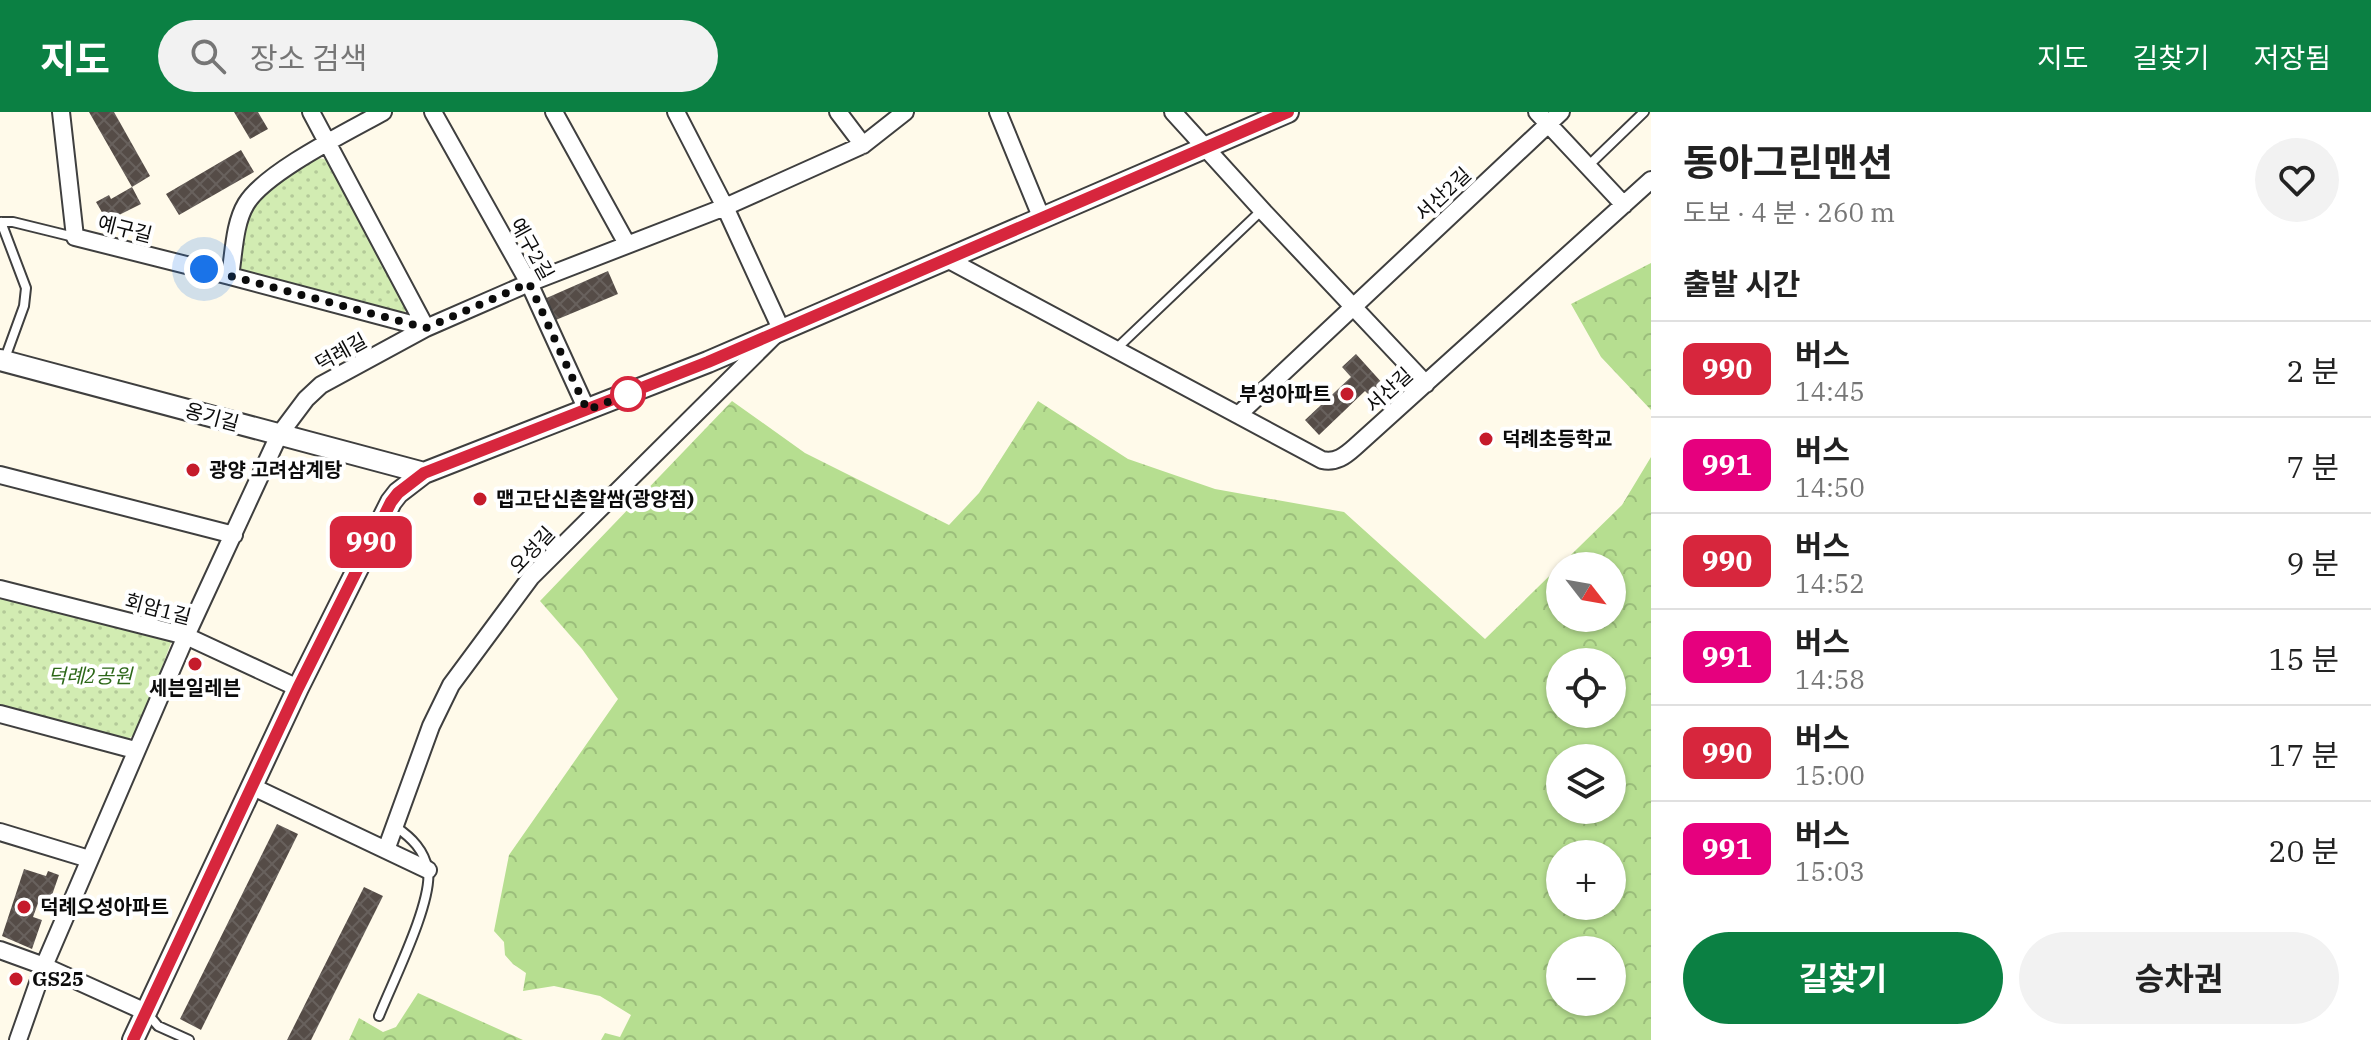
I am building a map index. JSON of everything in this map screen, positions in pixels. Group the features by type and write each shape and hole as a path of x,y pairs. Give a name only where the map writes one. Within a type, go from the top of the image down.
{"street":[{"name":"예구길","path":"61,112 75,237 426,328"},
{"path":"311,112 426,328"},
{"path":"230,276 239,222 246,204 256,192 273,177 383,112"},
{"name":"예구2길","path":"433,112 529,283 587,410"},
{"path":"554,112 627,244"},
{"path":"676,112 725,207 781,329"},
{"path":"838,112 863,145"},
{"name":"덕례길","path":"18,1040 44,966 186,636 279,435 306,399 321,385 426,328 529,283 725,207 863,145 905,112"},
{"path":"998,112 1042,219"},
{"path":"1173,112 1426,384"},
{"path":"133,1040 298,688 398,493 424,473 708,362 1288,112"},
{"path":"1549,116 1588,167 1624,205"},
{"name":"서산2길","path":"1238,415 1549,116"},
{"name":"서산길","path":"947,259 1322,460 1331,462 1348,453 1651,180"},
{"name":"오성길","path":"386,850 431,726 451,685 531,577 781,329"},
{"name":"옹기길","path":"2,361 424,473"},
{"path":"0,475 234,535"},
{"name":"회암1길","path":"0,589 186,636 298,688"},
{"path":"0,714 135,750"},
{"path":"253,787 428,870"},
{"path":"0,832 89,859"},
{"path":"0,950 44,966 146,1012"}],"lane":[{"path":"1588,167 1644,112"},
{"path":"1116,349 1262,210"},
{"path":"2,361 24,306 26,288 1,222 75,237"},
{"path":"379,1016 427,894 428,870 418,845 396,827"},
{"path":"146,1012 158,1026 189,1040"}],"green space":[{"path":"318,158 329,160 409,307 402,315 234,274 241,231 257,199 282,179"},
{"path":"1651,263 1651,410 1601,357 1571,304"},
{"path":"732,401 805,453 949,525 979,493 1038,401 1128,459 1215,489 1344,512 1485,639 1546,579 1546,632 1626,632 1626,552 1574,552 1622,505 1651,457 1651,1040 601,1040 605,1033 620,1037 631,1015 600,996 554,986 523,991 526,973 505,955 504,942 494,931 509,855 618,699 582,649 540,601"},
{"name":"덕례2공원","path":"0,598 172,640 138,732 125,741 0,707"},
{"path":"418,993 523,1040 349,1040 359,1018 383,1032 396,1027"}],"building":[{"path":"89,112 114,112 150,176 132,187"},
{"path":"234,112 258,112 268,129 250,139"},
{"path":"241,150 254,172 179,215 166,194"},
{"path":"132,187 141,204 107,221 96,202 109,195 111,199"},
{"path":"608,271 618,294 551,322 542,300"},
{"name":"부성아파트","path":"1356,354 1384,385 1371,397 1365,391 1319,435 1305,420 1351,377 1342,367"},
{"path":"277,824 298,834 201,1030 180,1019"},
{"name":"덕례오성아파트","path":"24,869 46,876 48,871 59,875 51,898 41,895 33,917 42,920 32,949 2,936"},
{"path":"364,887 383,896 311,1040 287,1040"}],"bus line":[{"name":"990","path":"133,1040 298,688 398,493 424,473 708,362 1288,112"}],"place":[{"name":"부성아파트","path":"1347,394"},
{"name":"덕례초등학교","path":"1486,439"},
{"name":"광양 고려삼계탕","path":"193,470"},
{"name":"맵고단신촌알쌈(광양점)","path":"480,499"},
{"name":"세븐일레븐","path":"195,664"},
{"name":"덕례오성아파트","path":"24,907"},
{"name":"GS25","path":"16,979"}],"route":[{"path":"204,269 426,328 529,283 587,410 636,391 628,394"}]}
